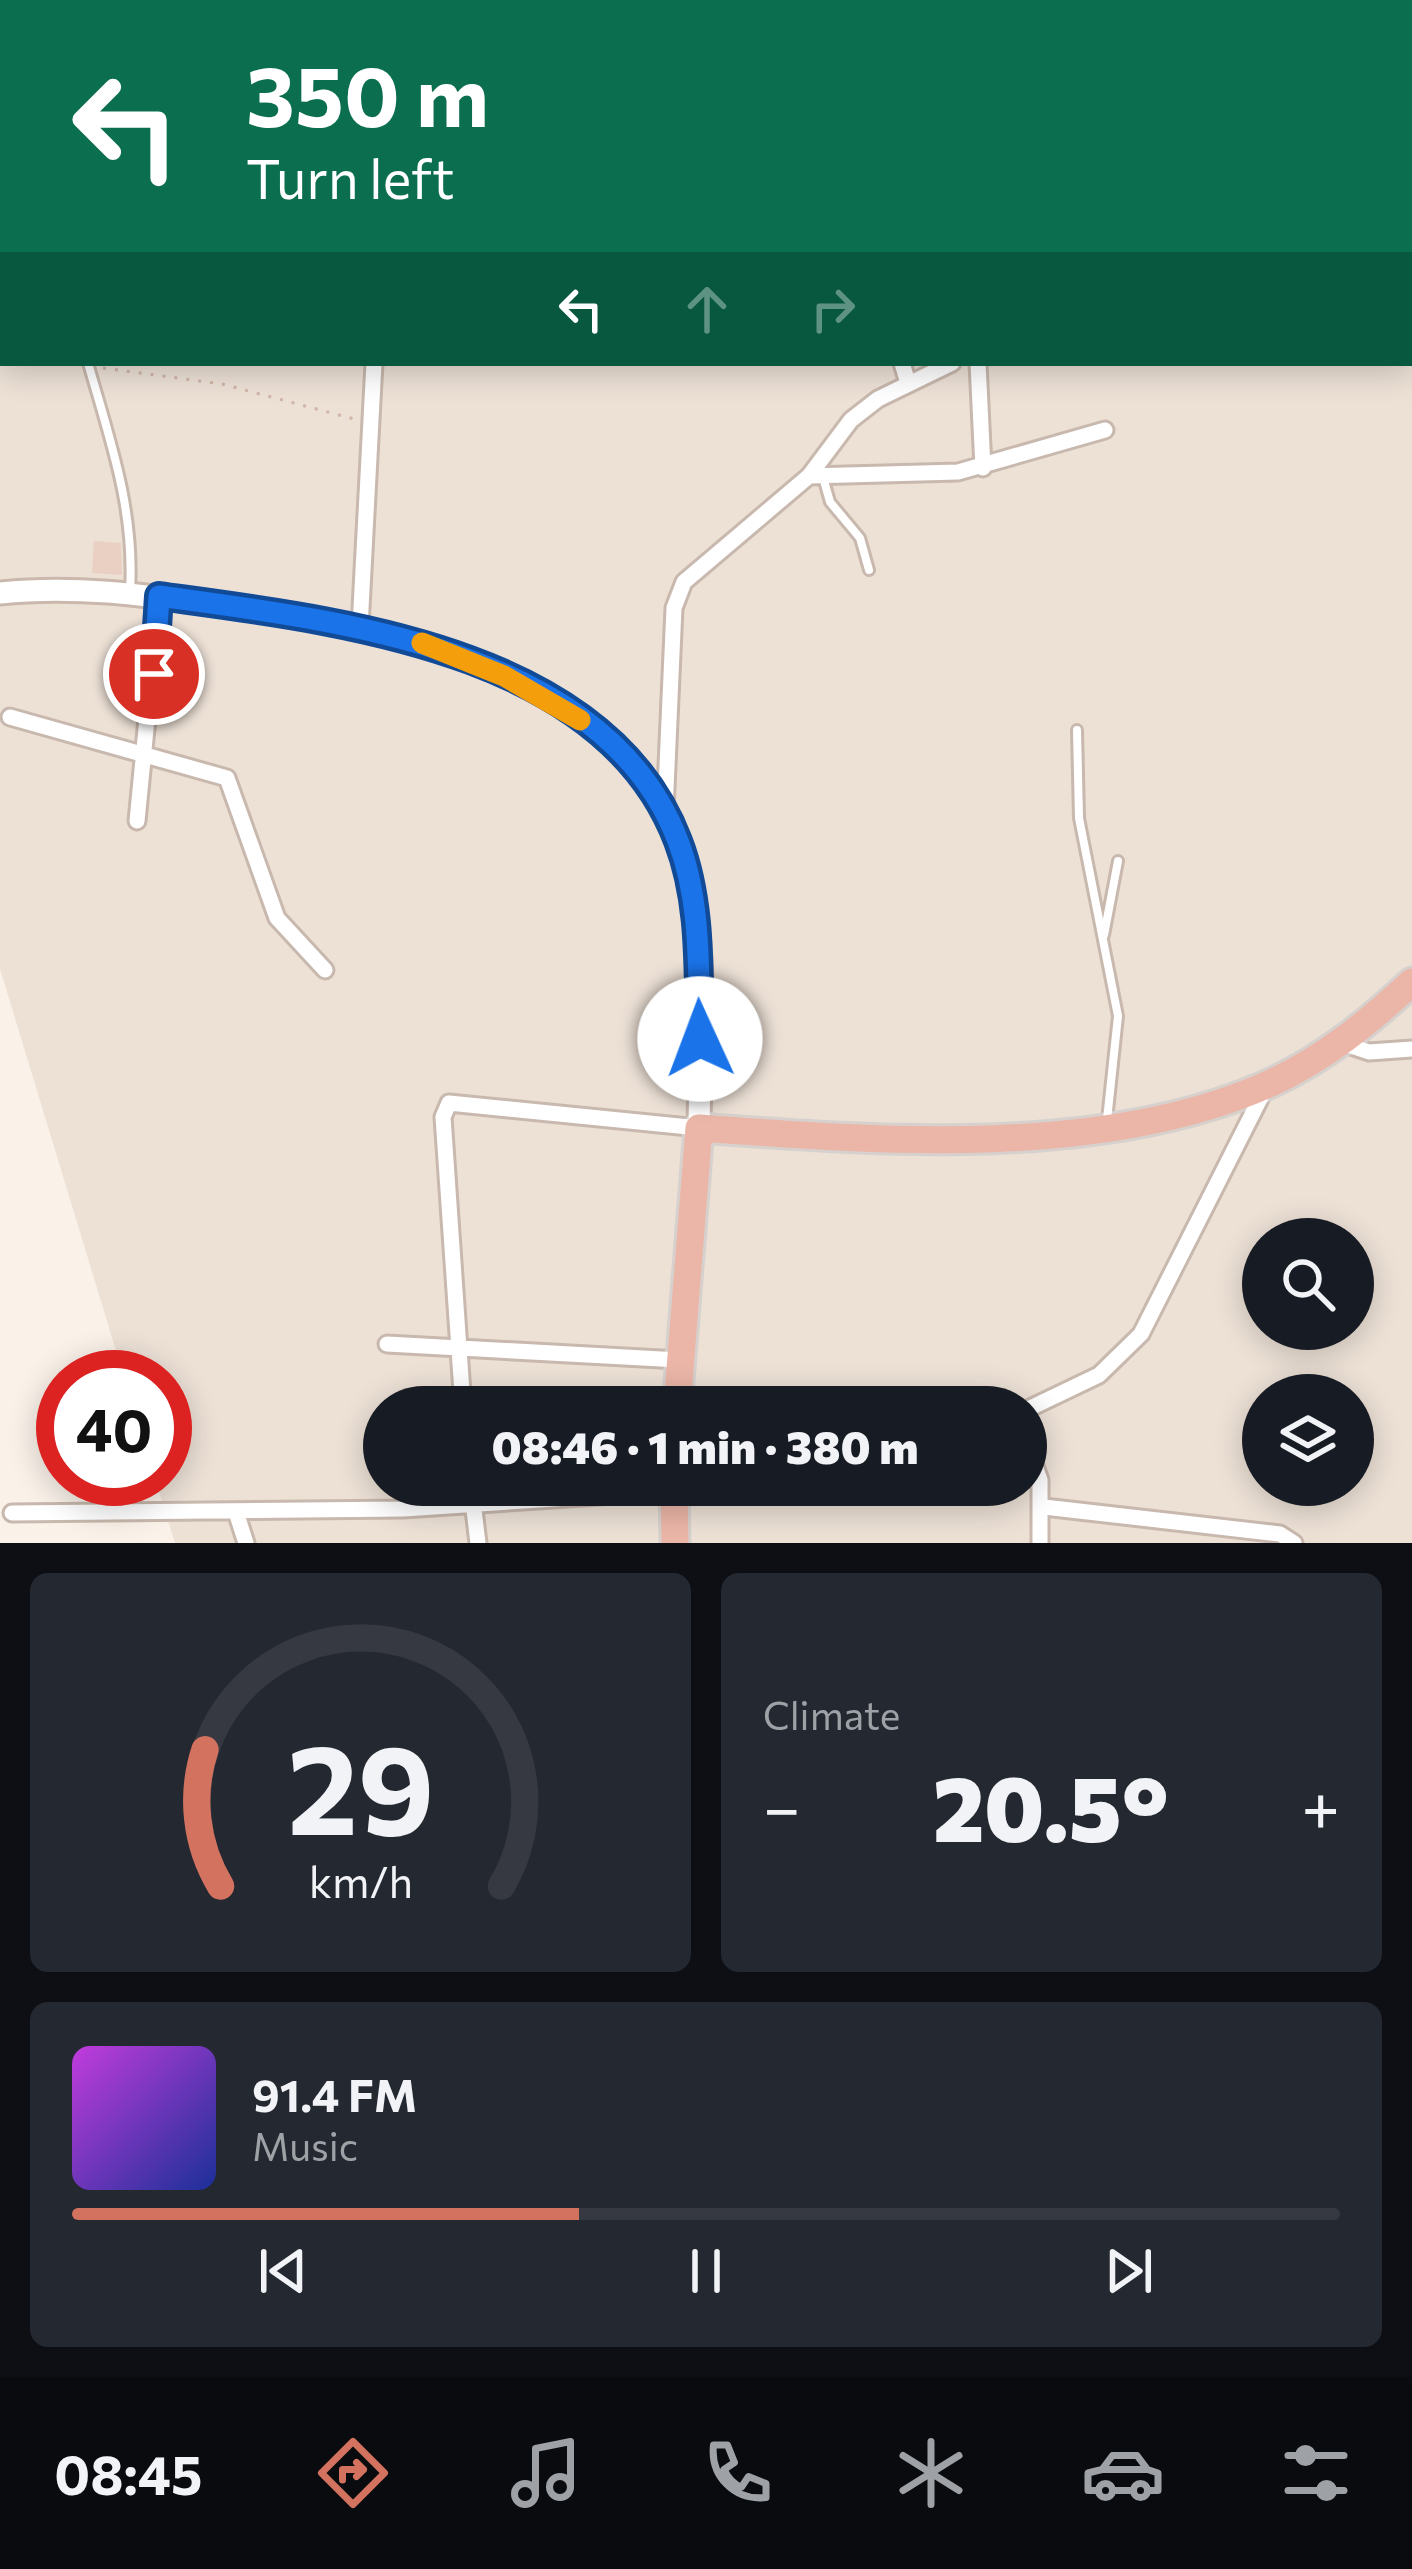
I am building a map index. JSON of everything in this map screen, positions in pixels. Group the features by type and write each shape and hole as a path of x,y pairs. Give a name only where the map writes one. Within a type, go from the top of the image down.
{"highway":[{"path":"678,1386 699,1128 935,1138 1106,1127 1163,1117 1266,1085 1342,1043 1412,982"},
{"path":"674,1506 675,1543"}],"street":[{"path":"360,627 374,366"},
{"path":"903,366 908,383"},
{"path":"665,811 678,590 816,476 851,420 908,383 945,366"},
{"path":"978,366 983,468"},
{"path":"816,476 983,468 1105,430"},
{"path":"0,593 159,596 360,627 481,664 606,740 641,775 665,811 688,872 695,913 699,1128 448,1103 443,1117 461,1386"},
{"path":"137,821 159,596"},
{"path":"10,717 220,774 234,785 277,919 325,970"},
{"path":"1342,1043 1369,1052 1412,1049"},
{"path":"1047,1400 1099,1375 1142,1334 1266,1085"},
{"path":"387,1344 679,1360"},
{"path":"12,1514 413,1506"},
{"path":"472,1506 478,1543"},
{"path":"1040,1543 1044,1507 1280,1534 1294,1543"},
{"path":"236,1512 246,1543"}],"lane":[{"path":"89,366 121,471 130,528 130,593"},
{"path":"816,476 830,502 860,538 868,570"},
{"path":"1077,730 1079,818 1118,1016 1106,1127"},
{"path":"1103,943 1118,861"}],"path":[{"path":"96,366 222,384 371,424"}],"shaded area":[{"path":"0,366 1412,366 1412,1543 175,1543 163,1506 192,1506 192,1350 116,1350 0,969"}],"building":[{"path":"94,541 121,543 122,575 92,573"}],"slow traffic":[{"path":"422,643 481,664 580,720"}],"route":[{"path":"154,674 159,596 407,638 481,664 565,709 641,775 665,811 678,842 695,913 700,1039"}]}
